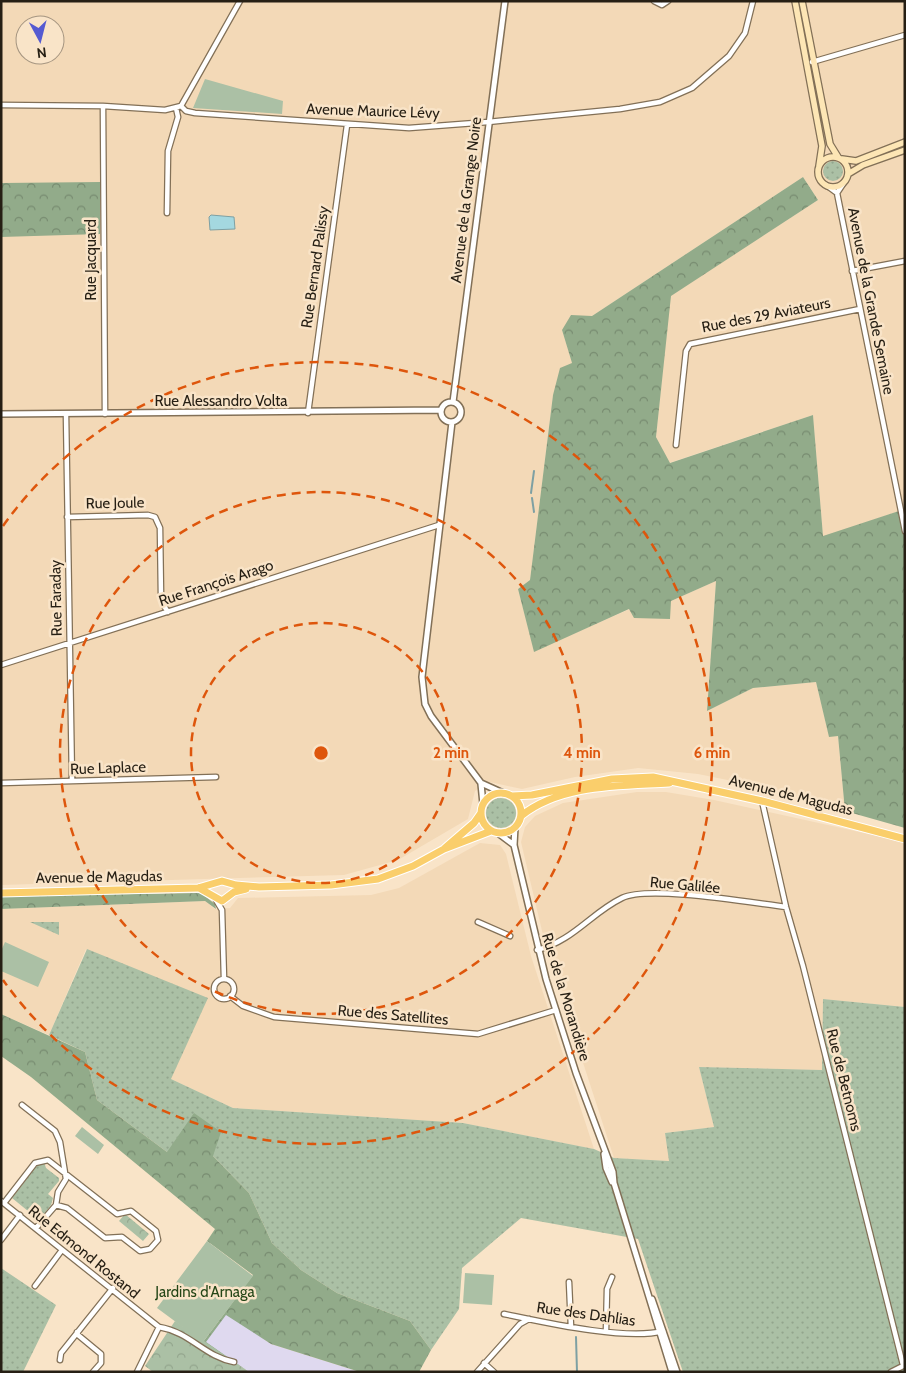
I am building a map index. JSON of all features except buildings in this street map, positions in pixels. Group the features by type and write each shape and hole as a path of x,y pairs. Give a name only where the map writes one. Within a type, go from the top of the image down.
{"main road":[{"path":"795,1 822,146 819,166 820,179 826,186 835,187 843,184 848,174 848,166 830,144 812,62 802,1"},
{"path":"819,166 825,159 860,160 905,142"},
{"path":"848,174 863,165 905,150"},
{"name":"Avenue de Magudas","path":"512,796 532,795 581,783 627,777 653,777 762,801 903,837"},
{"name":"Avenue de Magudas","path":"521,816 529,809 549,800 576,792 612,786 676,783"},
{"path":"214,884 214,897 228,897 240,890 259,887 331,885 378,879 413,866 444,849 494,832 510,831 515,827 521,816 519,805 512,796 503,793 491,795 482,804 481,813 484,823 494,832"},
{"path":"444,849 474,823 481,813"},
{"name":"Avenue de Magudas","path":"1,892 198,888 222,882 227,883"},
{"path":"227,883 259,887"},
{"path":"227,883 230,887 228,897"},
{"name":"Avenue de Magudas","path":"198,888 214,897"}],"street":[{"path":"167,213 168,150 178,117 178,107 240,1"},
{"name":"Avenue de la Grange Noire","path":"453,402 505,1"},
{"path":"654,1 662,5 668,1"},
{"name":"Avenue Maurice Lévy","path":"1,105 103,106 165,110 178,107 186,111 195,112 347,125 410,128 620,109 660,102 683,94 715,70 738,45 748,26 753,1"},
{"path":"812,62 905,35"},
{"name":"Rue Jacquard","path":"103,106 105,414"},
{"name":"Rue Bernard Palissy","path":"308,413 347,125"},
{"path":"826,186 837,193 843,184"},
{"name":"Avenue de la Grande Semaine","path":"837,193 905,531"},
{"path":"852,271 905,261"},
{"name":"Rue des 29 Aviateurs","path":"676,445 686,351 690,344 860,309"},
{"path":"453,402 459,405 461,411 458,420 452,422 444,419 441,410 444,405 453,402"},
{"name":"Rue Alessandro Volta","path":"1,414 308,413 441,410"},
{"name":"Rue Faraday","path":"66,414 72,781"},
{"path":"452,422 422,677 422,691 431,716 481,783 503,793"},
{"name":"Rue Joule","path":"67,517 148,514 156,517 160,528 161,597 168,612"},
{"name":"Rue François Arago","path":"1,665 439,525"},
{"name":"Rue Laplace","path":"1,783 216,777"},
{"path":"481,783 482,804"},
{"name":"Rue de Betnoms","path":"762,801 786,907 803,966 904,1365"},
{"name":"Rue de la Morandière","path":"515,827 514,844 537,950 604,1154 613,1172 614,1184 650,1296 678,1372"},
{"path":"494,832 514,844"},
{"name":"Rue Galilée","path":"537,950 567,938 614,903 634,894 657,893 786,907"},
{"path":"214,897 222,910"},
{"path":"224,979 222,910 228,897"},
{"path":"478,922 510,936"},
{"path":"224,979 233,985 230,996 221,998 215,992 216,983 224,979"},
{"name":"Rue des Satellites","path":"230,996 243,1006 265,1016 278,1018 478,1034 556,1010"},
{"path":"22,1105 55,1131 60,1142 66,1179 58,1192 56,1205 36,1228"},
{"path":"3,1202 35,1162 48,1160 117,1214 131,1211 156,1231 158,1240 150,1249 140,1252 122,1236 104,1238 67,1208 56,1205"},
{"name":"Rue Edmond Rostand","path":"3,1202 113,1288 134,1308 159,1327"},
{"path":"1,1240 20,1216"},
{"path":"34,1286 62,1250"},
{"path":"606,1331 607,1289 612,1277"},
{"path":"569,1282 571,1327"},
{"path":"60,1360 61,1353 113,1288"},
{"name":"Rue des Dahlias","path":"504,1314 571,1327 606,1331 647,1335 662,1331"},
{"path":"477,1372 520,1324 531,1319"},
{"path":"137,1372 159,1327 177,1330 213,1354 234,1362"},
{"name":"Rue de la Morandière","path":"662,1331 672,1372"},
{"path":"77,1332 78,1336 101,1354 101,1363 94,1372"},
{"path":"484,1363 494,1372"},
{"path":"891,1372 904,1365"}],"shaded area":[{"path":"1,1 905,1 905,509 823,537 813,415 669,463 656,437 670,296 818,200 803,177 592,316 562,330 572,363 553,395 530,580 518,589 534,651 630,609 671,601 716,581 707,711 753,688 816,682 829,736 838,736 845,811 752,785 698,774 638,768 575,777 522,789 490,782 475,791 468,819 398,860 344,875 1,885"},
{"path":"637,792 666,792 714,800 905,842 905,1007 823,999 822,1070 699,1067 714,1127 665,1133 670,1161 614,1158 547,952 521,842 525,827 535,816 563,803"},
{"path":"480,843 500,845 506,854 531,956 594,1149 463,1123 233,1108 171,1079 86,949 49,1035 1,1014 1,909 205,901 215,909 230,908 238,898 371,895 399,888"},
{"path":"226,1313 271,1344 360,1372 249,1372 203,1342"}],"green space":[{"path":"205,79 283,101 282,114 193,108"},
{"path":"829,161 837,161 843,167 843,175 837,181 829,181 823,175 823,167"},
{"path":"803,177 818,200 671,296 656,437 670,463 813,415 823,536 905,509 905,828 845,811 838,736 829,737 816,682 753,688 707,711 716,581 671,601 670,619 634,618 629,609 534,652 518,589 530,580 553,395 560,368 572,363 562,330 571,315 592,316"},
{"path":"100,182 100,234 1,237 1,183"},
{"path":"501,798 511,803 516,813 511,823 501,828 491,823 486,813 491,803"},
{"path":"201,893 215,904 216,909 205,901 1,909 1,896"},
{"path":"30,922 59,922 59,935"},
{"path":"5,942 49,962 38,987 1,971 1,951"},
{"path":"87,949 208,998 171,1079 233,1108 463,1123 594,1149 614,1158 669,1161 665,1133 714,1127 699,1067 822,1070 823,999 905,1007 905,1372 683,1372 638,1239 521,1218 462,1268 459,1309 431,1350 410,1321 337,1293 301,1270 272,1243 249,1193 213,1156 167,1152 97,1100 85,1052 49,1035"},
{"path":"1,1014 85,1052 97,1100 167,1152 194,1113 221,1132 213,1156 249,1193 272,1243 301,1270 337,1293 410,1321 431,1350 419,1372 360,1372 271,1344 226,1315 206,1342 249,1372 203,1342 253,1275 207,1241 215,1229 31,1077 1,1056"},
{"path":"82,1127 104,1145 98,1154 75,1136"},
{"path":"44,1162 46,1168 59,1178 59,1181 48,1194 53,1198 51,1205 39,1220 12,1198 39,1163"},
{"path":"125,1214 149,1234 143,1241 119,1221"},
{"name":"Jardins d'Arnaga","path":"207,1241 253,1276 203,1342 157,1308"},
{"path":"1,1268 56,1305 23,1372 1,1372"},
{"path":"465,1273 494,1275 492,1305 463,1303"},
{"path":"175,1321 249,1372 153,1372 145,1366"}],"water":[{"path":"211,215 234,217 235,229 210,230 209,217"}],"waterway":[{"path":"531,493 534,471"},
{"path":"532,498 534,512"},
{"path":"576,1337 577,1372"}]}
